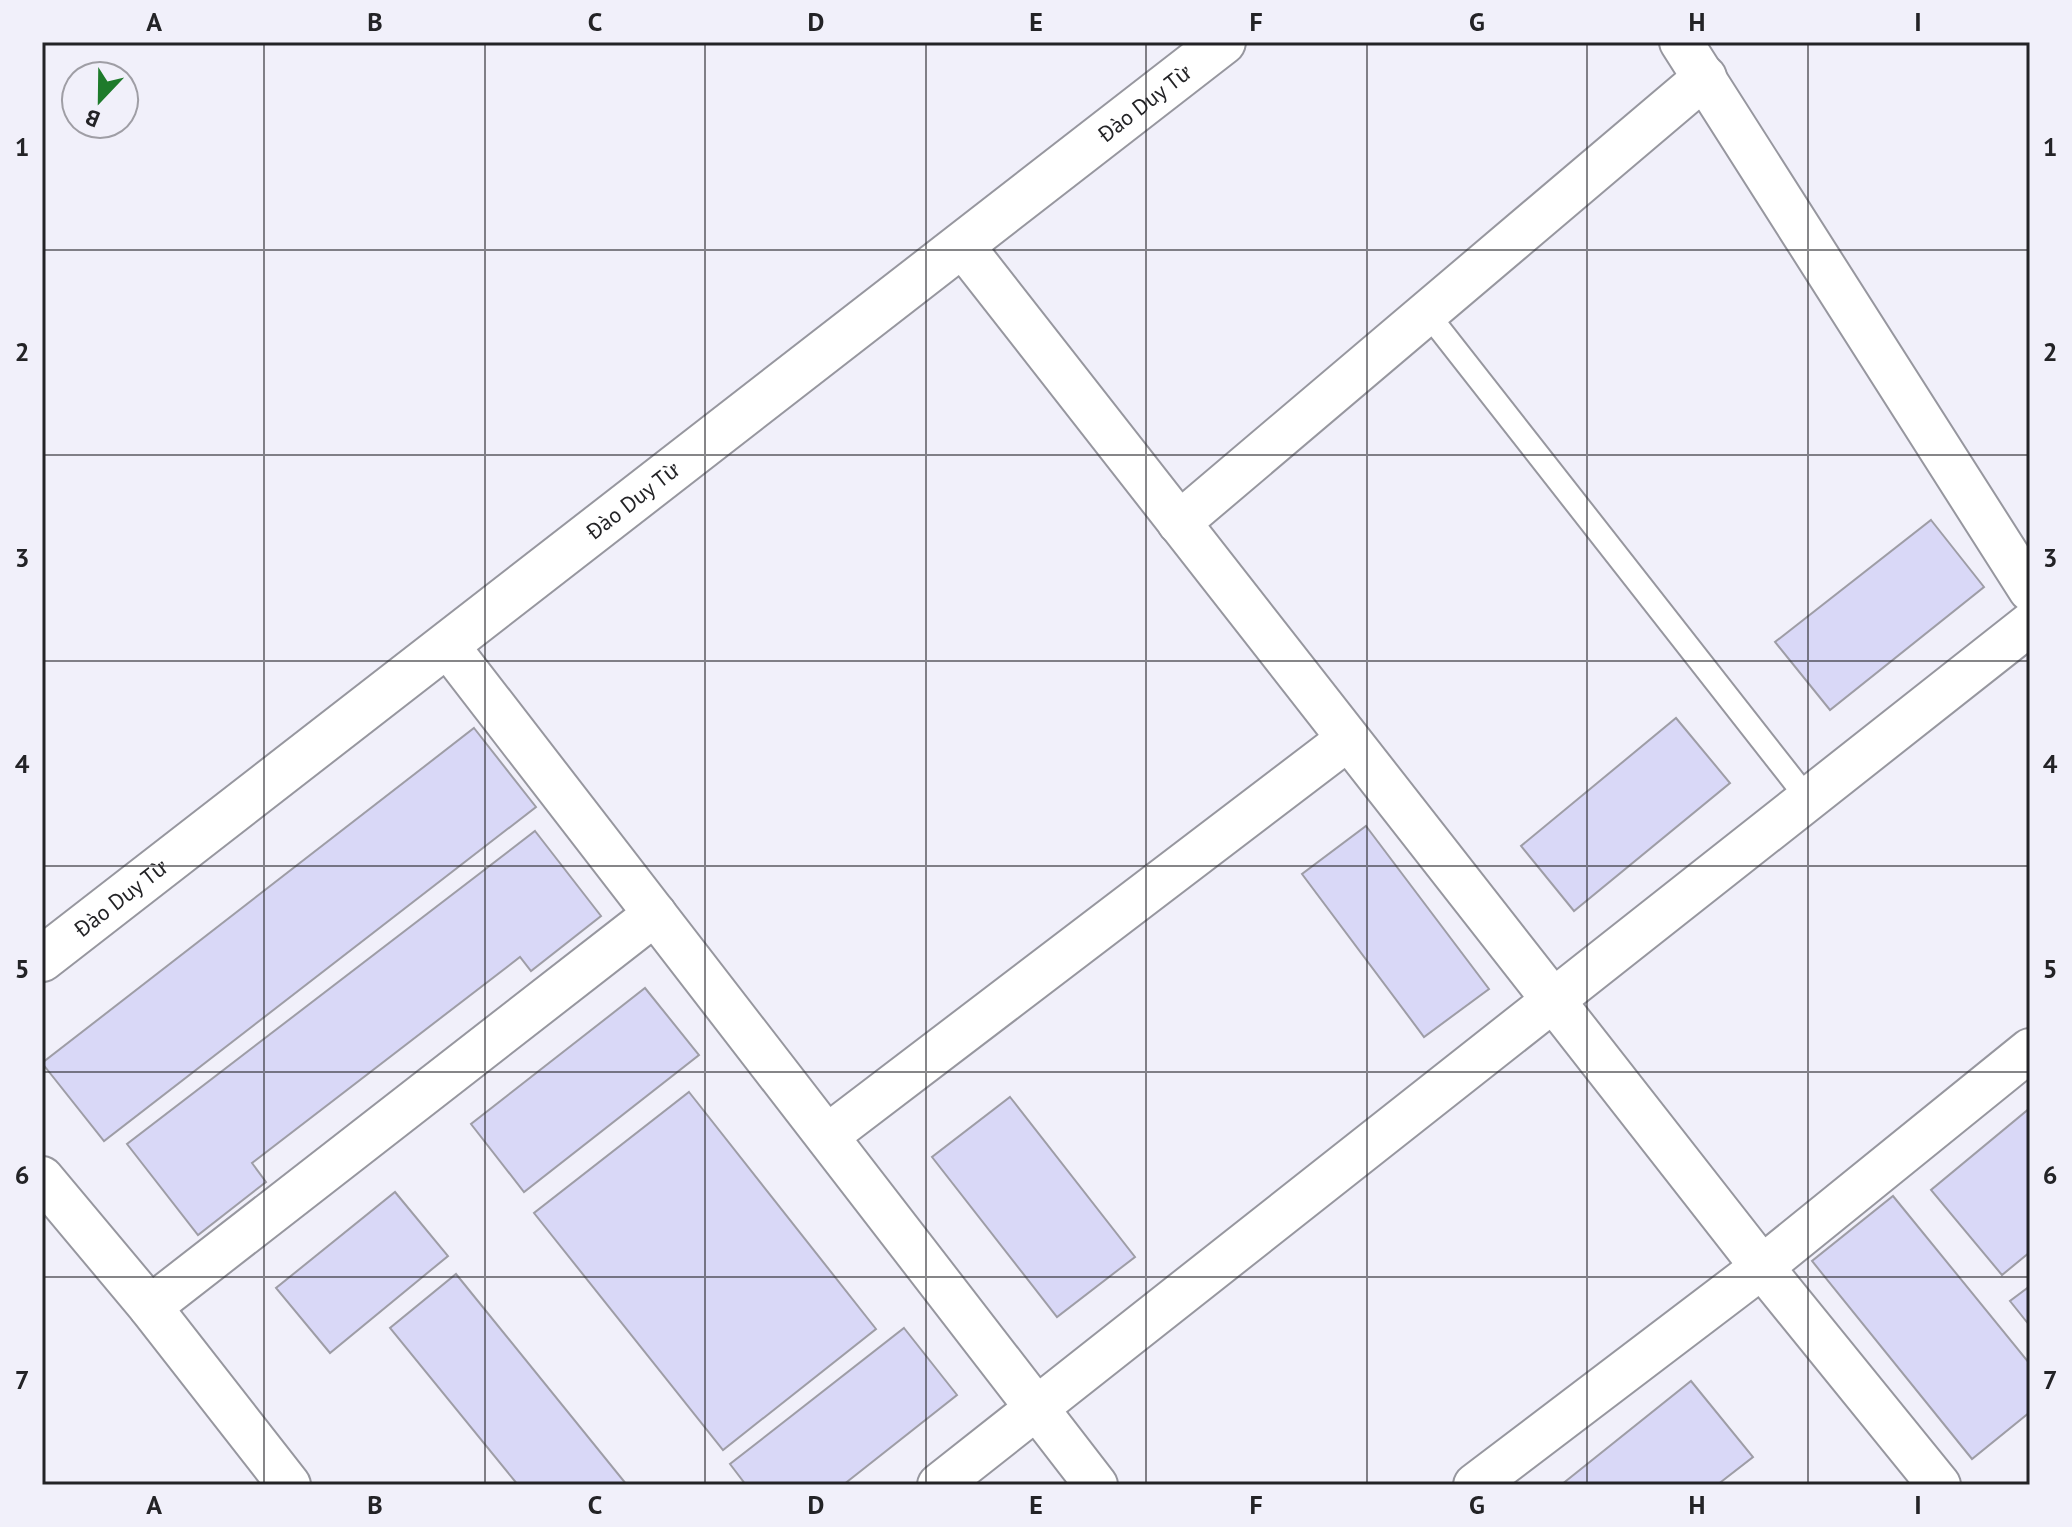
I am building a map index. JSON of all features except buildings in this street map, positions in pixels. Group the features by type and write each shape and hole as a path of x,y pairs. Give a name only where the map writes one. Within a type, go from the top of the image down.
{"street":[{"name":"Đào Duy Từ","path":"42,959 1223,42"},
{"path":"1681,42 2030,590"},
{"path":"1179,523 1705,77"},
{"path":"962,245 1762,1267 1939,1485"},
{"path":"939,1485 2030,624"},
{"path":"447,645 1096,1485"},
{"path":"827,1136 1348,739"},
{"path":"150,1307 655,914"},
{"path":"1475,1485 1762,1267 2030,1050"},
{"path":"42,1178 150,1307 289,1485"}],"lane":[{"path":"1427,313 1808,799"}]}
